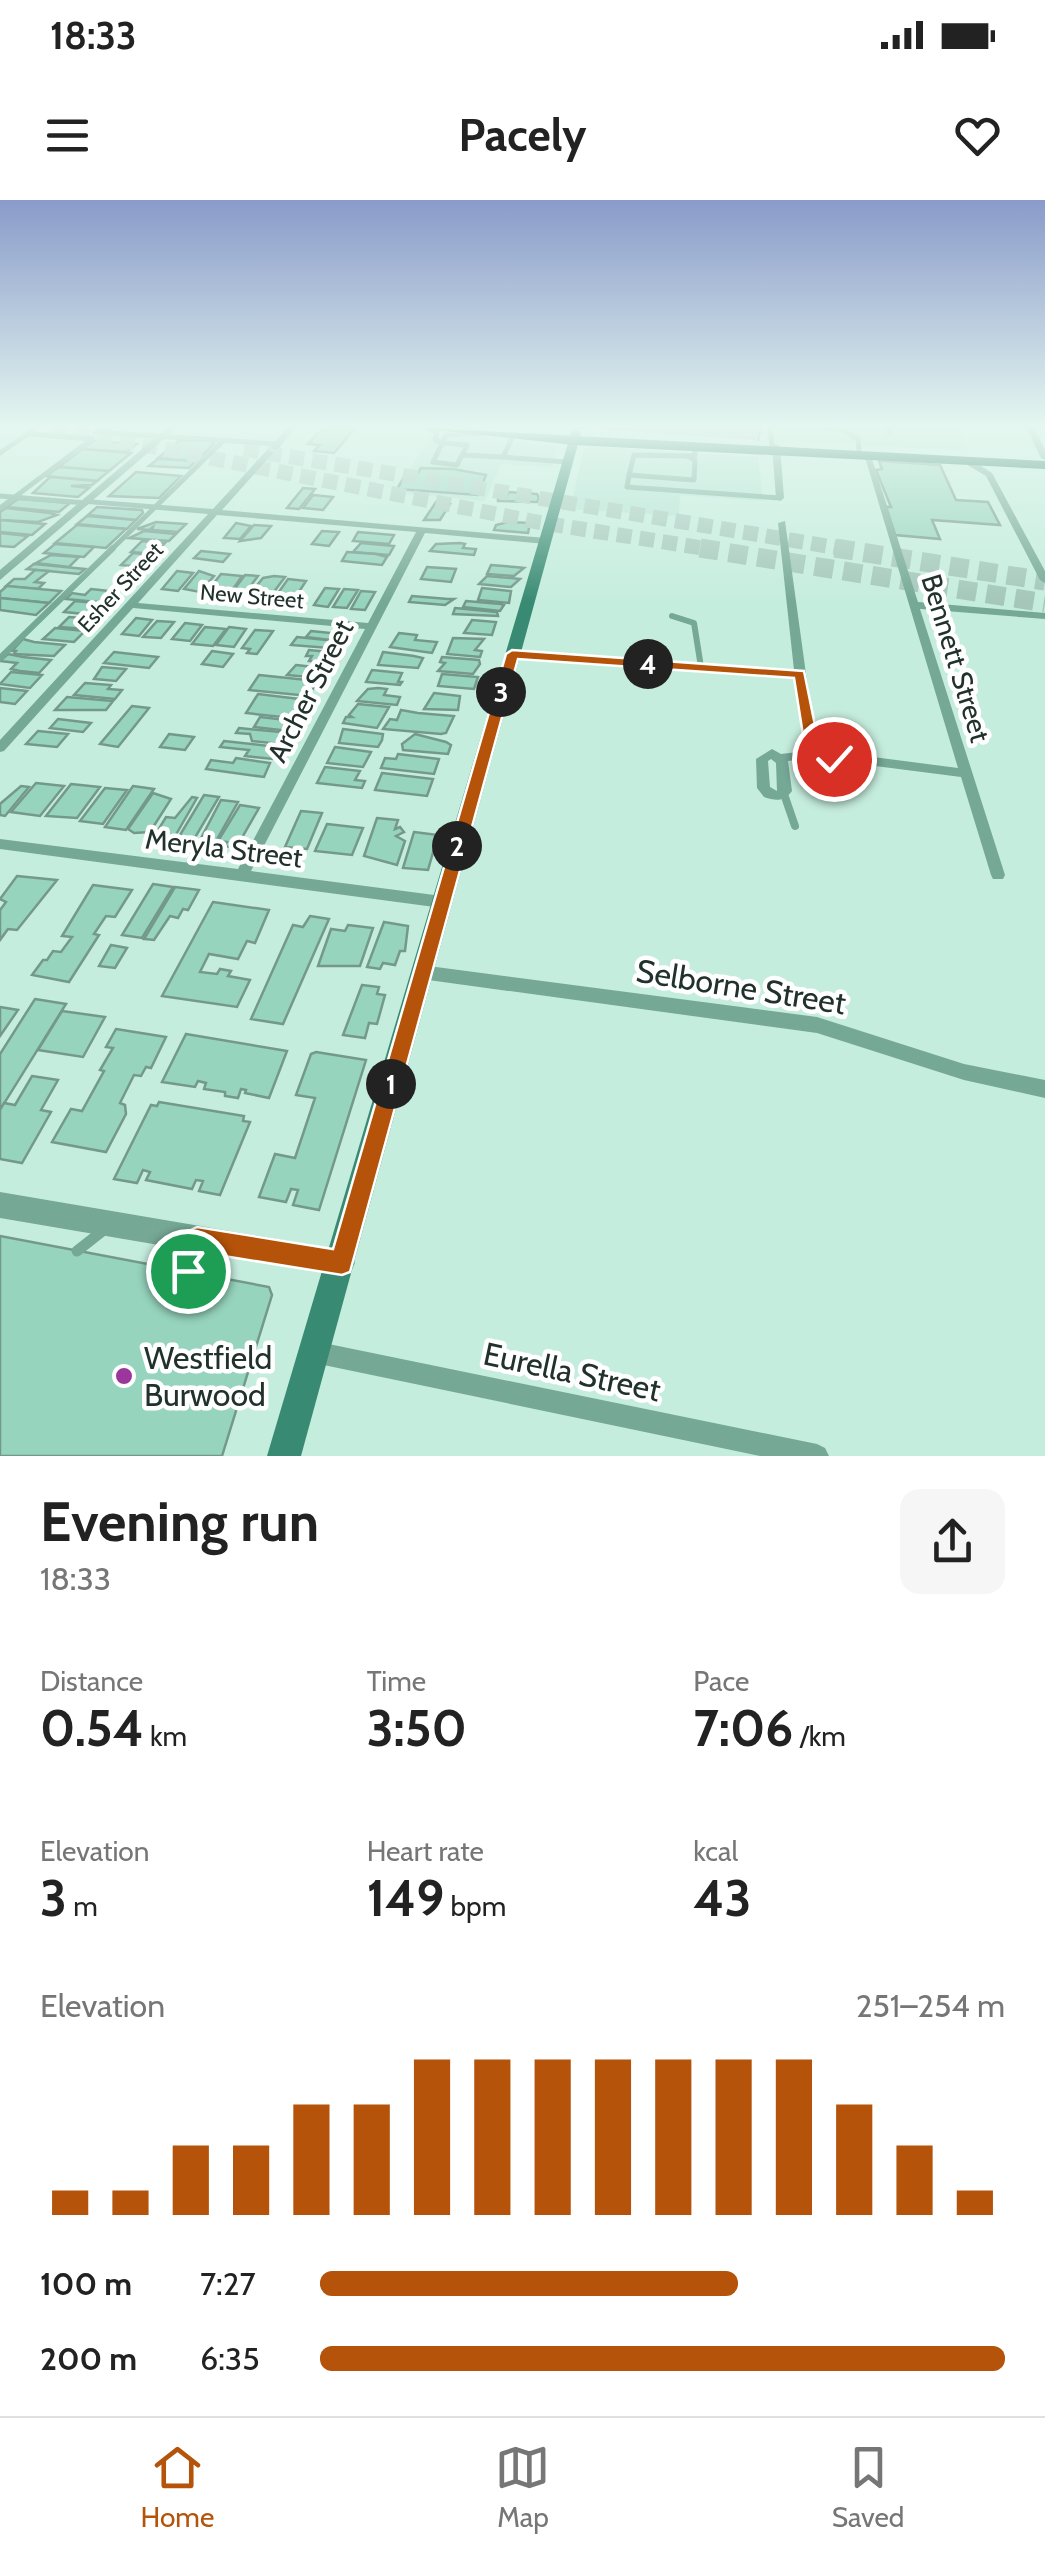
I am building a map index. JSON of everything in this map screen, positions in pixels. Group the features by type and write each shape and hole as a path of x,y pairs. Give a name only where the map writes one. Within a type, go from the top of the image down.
{"main road":[{"path":"284,1456 561,486"}],"street":[{"path":"0,576 106,486"},
{"name":"Esher Street","path":"0,748 240,486"},
{"path":"779,486 780,498"},
{"name":"Bennett Street","path":"874,486 998,875"},
{"path":"997,486 1045,580"},
{"path":"87,502 546,541"},
{"path":"782,522 814,754"},
{"name":"Archer Street","path":"242,875 422,530"},
{"name":"New Street","path":"130,605 372,626"},
{"path":"914,605 1045,616"},
{"path":"512,654 800,674"},
{"path":"784,794 774,796 765,791 762,759 767,754 781,758 814,754 965,773"},
{"name":"Meryla Street","path":"0,844 442,902"},
{"name":"Selborne Street","path":"421,972 817,1026 964,1072 1045,1089"},
{"path":"0,1205 342,1263"},
{"name":"Eurella Street","path":"313,1352 817,1456"}],"lane":[{"path":"0,508 29,486"},
{"path":"0,658 176,486"},
{"path":"628,486 780,498"},
{"path":"0,496 87,502"},
{"path":"672,616 694,623 702,654 701,667"},
{"path":"784,794 796,826"},
{"path":"77,1251 111,1224"},
{"path":"188,1271 197,1239"}],"shaded area":[{"path":"400,486 492,486 485,501 395,493"},
{"path":"575,486 761,486 763,501 680,495 679,516 570,509"}],"building":[{"path":"41,486 89,488 78,497 33,493"},
{"path":"121,486 171,486 159,498 109,496"},
{"path":"399,486 482,486 478,495 397,489"},
{"path":"882,486 949,486 956,500 988,502 1000,525 932,520 940,539 895,535 886,507 891,507"},
{"path":"303,488 315,489 299,509 287,508"},
{"path":"508,492 537,494 539,498 537,502 498,501 498,496 507,496"},
{"path":"313,495 333,497 323,510 303,508"},
{"path":"18,499 70,503 59,512 7,507"},
{"path":"436,502 450,504 440,520 424,520"},
{"path":"97,507 143,513 136,520 88,515"},
{"path":"6,508 57,515 38,522 0,520 0,512"},
{"path":"87,516 136,520 127,529 77,524"},
{"path":"0,520 45,524 32,535 0,532"},
{"path":"156,522 186,524 178,532 152,530 153,527 137,529"},
{"path":"236,523 251,526 240,539 224,538"},
{"path":"530,523 528,533 494,530 496,525"},
{"path":"77,525 126,529 106,548 55,543"},
{"path":"254,525 271,526 261,538 240,541"},
{"path":"144,531 176,534 169,541 129,538"},
{"path":"322,531 339,532 329,546 312,544"},
{"path":"358,532 394,535 389,544 353,541"},
{"path":"0,533 28,536 14,547 0,546"},
{"path":"142,541 165,543 155,554 131,552"},
{"path":"361,543 394,546 389,555 353,552"},
{"path":"55,544 94,547 84,557 44,553"},
{"path":"436,544 465,544 463,548 476,549 474,555 430,551"},
{"path":"201,551 230,554 223,562 194,558"},
{"path":"347,552 387,557 382,565 342,561"},
{"path":"133,553 152,555 140,567 121,565"},
{"path":"51,555 79,557 69,567 36,563"},
{"path":"34,564 85,569 79,574 27,569"},
{"path":"491,565 524,568 514,576 487,574"},
{"path":"427,567 456,569 451,582 421,579"},
{"path":"35,570 49,571 35,582 44,583 38,589 6,586 14,579 25,579"},
{"path":"177,571 193,573 178,591 162,589"},
{"path":"199,571 214,576 200,592 184,589"},
{"path":"221,574 242,576 229,595 206,593"},
{"path":"245,575 258,576 243,596 230,595"},
{"path":"487,576 520,579 511,587 479,584"},
{"path":"285,577 270,597 259,596 263,590 254,589 263,578"},
{"path":"288,579 306,581 295,598 276,596"},
{"path":"7,586 61,591 49,603 0,598 0,592"},
{"path":"325,588 339,589 328,607 314,605"},
{"path":"482,588 511,591 509,603 478,600"},
{"path":"91,589 118,595 108,603 66,599 72,593 85,595"},
{"path":"344,589 358,590 347,608 333,607"},
{"path":"361,591 375,592 365,610 351,609"},
{"path":"412,596 454,599 445,605 409,602"},
{"path":"0,598 49,603 36,615 0,610"},
{"path":"75,601 105,604 94,615 64,612"},
{"path":"466,601 504,605 500,611 463,607"},
{"path":"455,608 497,612 498,616 453,614"},
{"path":"69,617 95,619 86,629 59,627"},
{"path":"136,618 152,620 139,636 122,634"},
{"path":"472,620 496,622 492,635 464,633"},
{"path":"157,621 174,622 161,638 143,637"},
{"path":"185,623 202,625 190,641 172,639"},
{"path":"205,627 226,629 213,646 192,644"},
{"path":"229,627 246,629 234,647 216,645"},
{"path":"55,628 85,631 74,642 43,639"},
{"path":"255,630 273,631 257,654 247,653 250,649 242,648"},
{"path":"311,631 350,635 346,642 306,637"},
{"path":"399,633 417,635 415,640 437,642 432,653 390,647"},
{"path":"297,637 346,642 342,649 291,645"},
{"path":"453,638 484,639 475,650 482,651 480,657 447,654"},
{"path":"23,639 65,645 54,656 14,654 16,651 12,651"},
{"path":"309,650 340,653 334,664 309,661"},
{"path":"212,651 233,654 223,667 202,664"},
{"path":"114,652 158,657 149,668 104,663"},
{"path":"383,652 423,658 418,668 378,665"},
{"path":"8,654 51,660 39,673 20,671 11,669 17,663 0,661"},
{"path":"442,657 479,660 480,664 473,674 438,671 445,663 440,662"},
{"path":"296,665 324,668 319,678 287,675"},
{"path":"102,667 126,669 116,681 94,679"},
{"path":"372,670 402,673 398,682 402,682 400,685 366,682"},
{"path":"11,672 42,675 30,688 0,684"},
{"path":"442,674 478,677 474,689 438,686"},
{"path":"259,675 317,681 309,696 249,690"},
{"path":"85,683 122,690 115,699 74,695"},
{"path":"0,688 27,691 15,704 0,702"},
{"path":"368,689 387,689 384,695 400,697 397,705 357,701"},
{"path":"434,693 460,696 458,710 424,709"},
{"path":"258,694 300,699 291,718 246,713"},
{"path":"67,697 113,701 106,710 55,710"},
{"path":"358,704 389,707 377,728 343,723 346,717 352,717 349,715"},
{"path":"132,706 149,708 118,747 100,744"},
{"path":"401,710 454,716 446,733 441,734 383,729 390,719 397,720"},
{"path":"260,717 295,721 289,731 254,727"},
{"path":"58,719 91,723 83,732 50,728"},
{"path":"239,728 291,733 281,744 252,741 250,734 236,733"},
{"path":"343,729 383,734 382,740 378,747 339,743"},
{"path":"38,731 68,734 57,747 26,744"},
{"path":"169,734 194,737 185,750 160,747"},
{"path":"415,734 451,745 448,754 403,750 402,744"},
{"path":"224,741 278,747 273,759 245,756 249,750 220,747"},
{"path":"335,747 371,752 363,767 327,763"},
{"path":"398,754 439,759 434,774 381,768 385,758 396,759"},
{"path":"236,758 270,763 264,777 206,769 211,760 233,763"},
{"path":"325,767 360,771 355,780 365,781 362,788 317,783"},
{"path":"382,773 433,779 427,796 375,790"},
{"path":"36,783 64,786 40,816 11,812"},
{"path":"71,784 100,787 77,818 46,816"},
{"path":"21,786 29,787 5,816 0,815 0,804"},
{"path":"133,786 154,789 126,830 105,827"},
{"path":"105,788 127,790 103,824 80,821"},
{"path":"153,793 171,799 150,832 134,833 128,829"},
{"path":"204,795 219,797 193,841 177,840"},
{"path":"192,797 197,798 174,838 155,835 166,817 175,818"},
{"path":"221,800 238,802 216,841 211,845 198,844"},
{"path":"240,805 259,808 236,848 225,846 227,842 218,841"},
{"path":"301,811 322,813 307,849 285,847"},
{"path":"377,818 398,820 395,829 400,827 404,832 396,836 405,841 397,865 364,856"},
{"path":"327,824 363,828 352,855 315,851"},
{"path":"414,832 438,835 428,870 403,868"},
{"path":"17,876 57,880 17,930 8,929 0,940 0,910 6,902 0,899"},
{"path":"153,884 173,887 142,938 122,935"},
{"path":"93,885 132,890 115,917 106,916 94,934 99,935 69,982 32,975 53,951 61,952 72,937 62,936"},
{"path":"175,887 199,890 188,910 183,909 178,918 170,916 154,940 144,939"},
{"path":"213,902 269,910 255,943 247,941 238,959 209,954 200,972 217,974 220,969 231,971 228,976 250,980 237,1007 162,996"},
{"path":"310,916 329,919 283,1024 251,1019 293,925 303,927"},
{"path":"384,922 408,926 405,951 400,951 395,965 367,967"},
{"path":"348,925 373,928 360,966 318,966 331,929 345,931"},
{"path":"111,945 127,948 115,968 99,966"},
{"path":"362,985 379,987 377,994 385,995 377,1024 369,1023 365,1038 343,1035"},
{"path":"35,999 66,1004 0,1110 0,1054"},
{"path":"0,1007 18,1010 0,1036"},
{"path":"62,1011 105,1017 83,1057 38,1050"},
{"path":"116,1029 166,1037 151,1068 146,1067 141,1076 134,1075 120,1103 125,1105 126,1114 106,1152 52,1142 71,1109 82,1111 104,1071 100,1070 113,1048 106,1047"},
{"path":"186,1034 287,1051 269,1098 241,1089 238,1098 225,1096 225,1092 204,1089 206,1083 198,1081 195,1087 162,1082"},
{"path":"311,1054 366,1060 319,1210 293,1205 298,1190 291,1189 286,1202 259,1197 275,1154 295,1158 315,1098 296,1095"},
{"path":"32,1076 58,1080 41,1110 51,1112 22,1163 0,1159 0,1110 4,1103 15,1105"},
{"path":"159,1102 244,1116 243,1121 250,1122 220,1195 199,1191 203,1181 196,1180 192,1189 146,1180 150,1172 143,1170 137,1183 114,1179 151,1105 157,1106"},
{"name":"Westfield Burwood","path":"0,1236 269,1287 272,1295 222,1456 0,1456"}],"tunnel":[{"path":"351,486 537,522 715,550"},
{"path":"464,486 851,550"},
{"path":"700,548 1045,603"},
{"path":"835,548 1045,581"}],"place":[{"name":"Westfield Burwood","path":"124,1376"}],"route":[{"path":"188,1271 197,1239 342,1263 512,654 800,674 814,754 834,759"}]}
